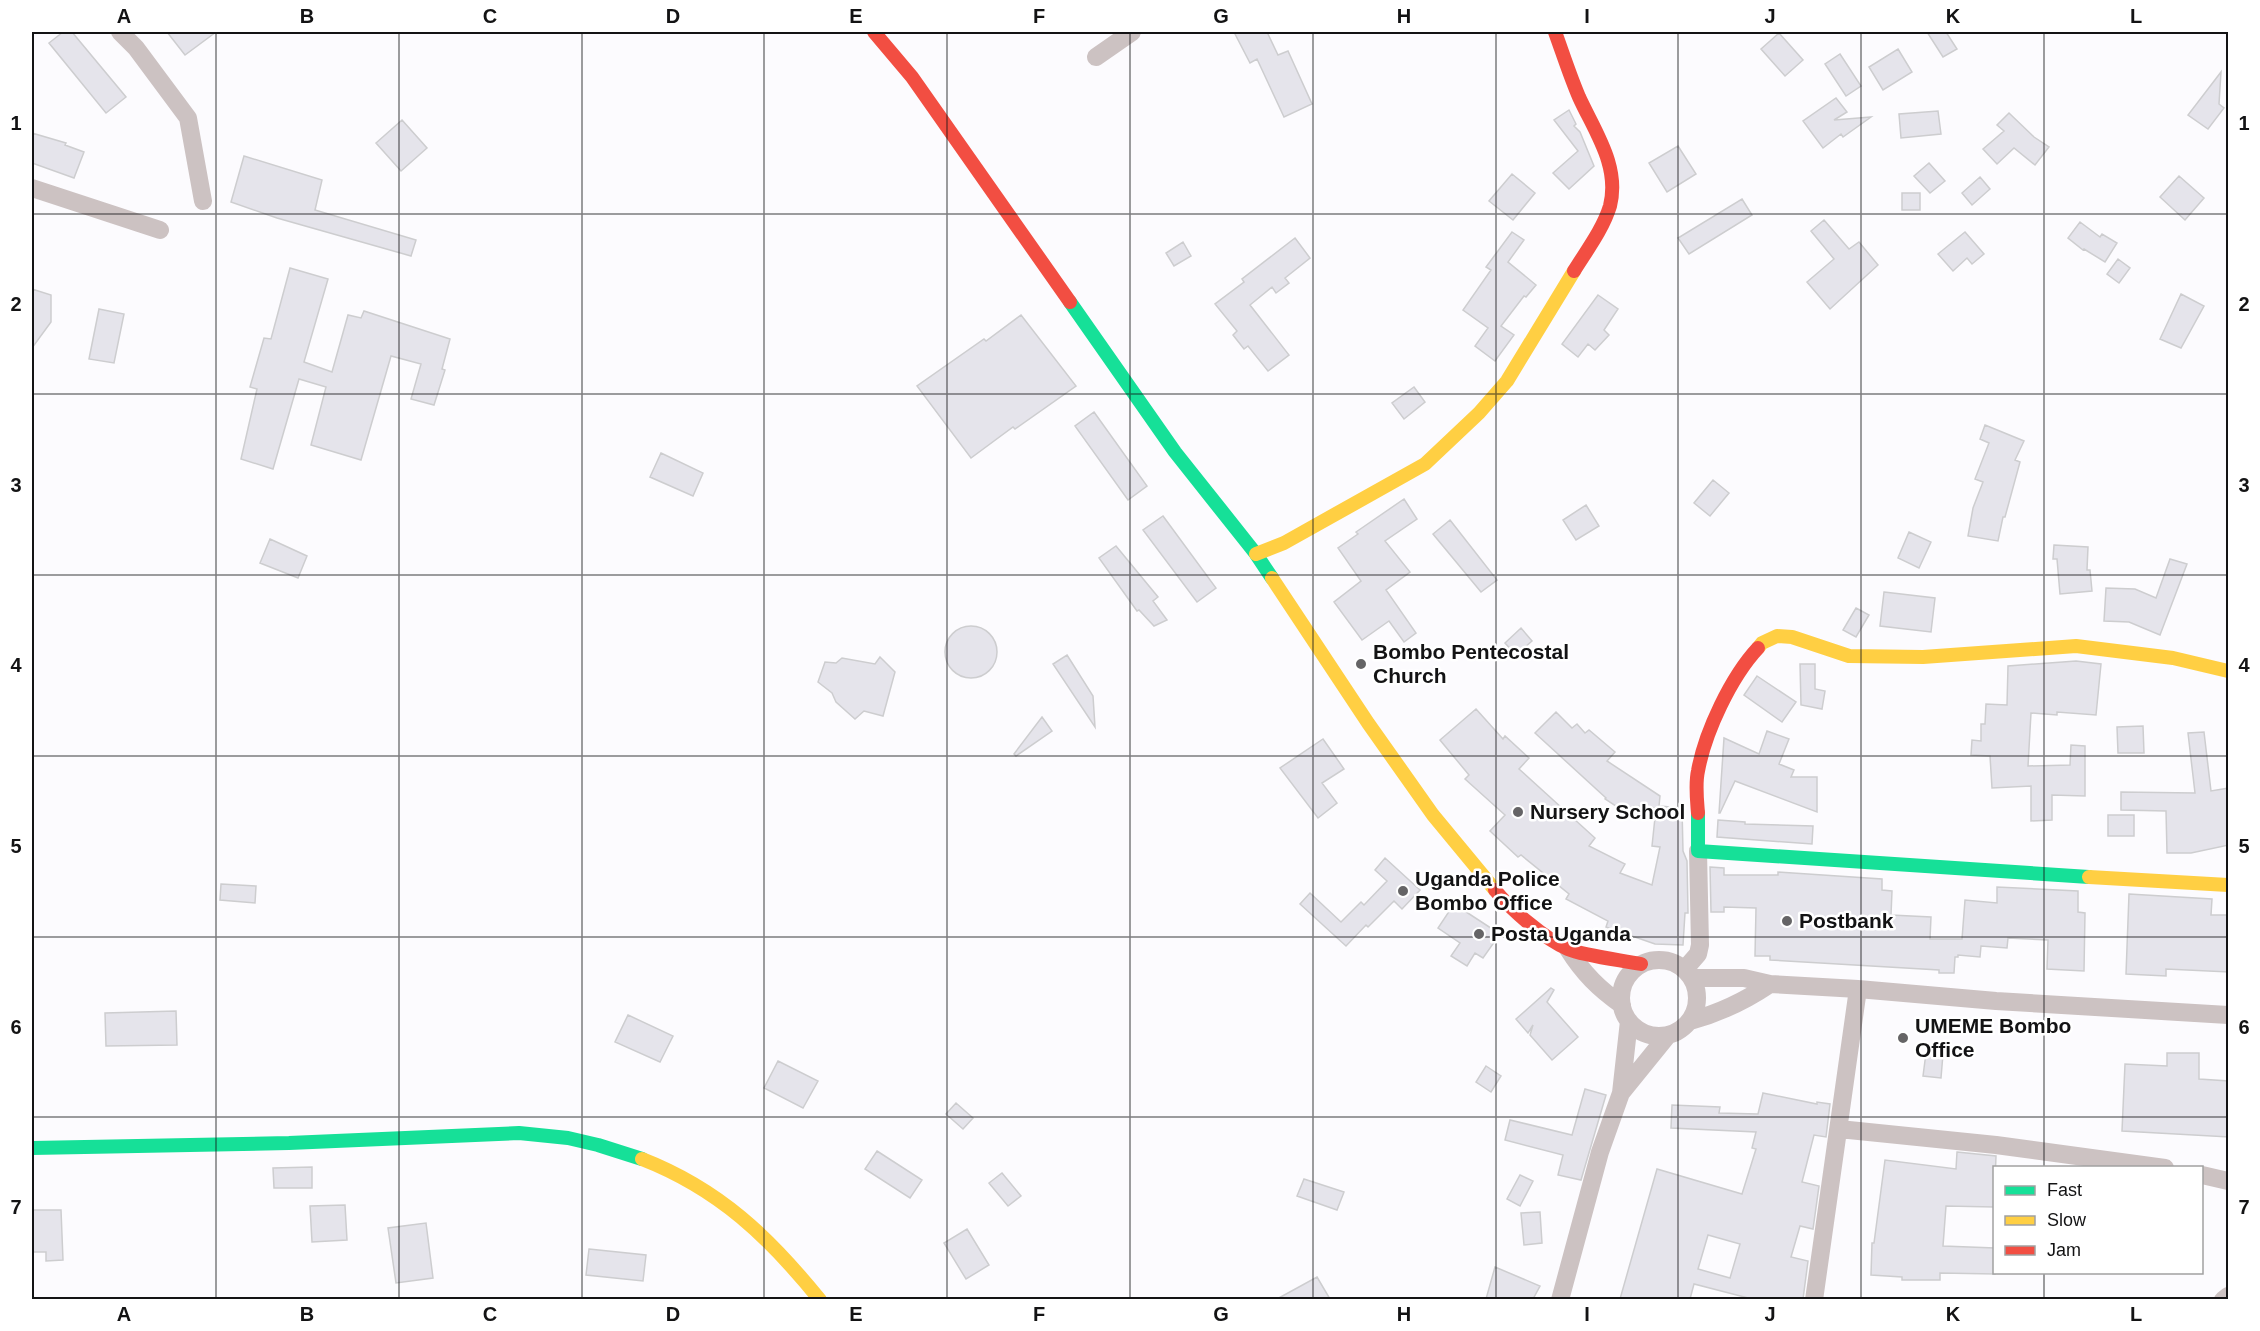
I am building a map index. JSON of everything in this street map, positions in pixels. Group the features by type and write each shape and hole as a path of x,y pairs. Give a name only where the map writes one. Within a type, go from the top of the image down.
{"street":[{"path":"120,32 136,48 188,118 202,201"},
{"path":"874,32 912,77 1175,452 1256,554 1368,723 1433,815 1502,900 1544,934 1568,949 1641,964"},
{"path":"1096,57 1132,32"},
{"path":"1256,554 1284,543 1425,464 1479,414 1507,381 1602,225 1611,209 1614,193 1611,169 1606,151 1582,104 1555,32"},
{"path":"32,188 160,230"},
{"path":"1688,973 1700,945 1697,774 1702,748 1713,719 1749,657 1762,643 1777,636 1792,637 1849,656 1923,657 2076,646 2183,660 2229,671"},
{"path":"1698,851 2229,885"},
{"path":"1560,1299 1600,1152 1621,1093 1626,1013 1621,993 1624,982 1641,964 1652,960 1663,960 1675,963 1688,973 1697,988 1698,1000 1690,1021 1680,1030 1668,1035 1653,1035 1640,1031 1626,1013 1591,980 1568,949"},
{"path":"1688,973 1744,978 1770,984 2229,1015"},
{"path":"1690,1021 1714,1014 1748,999 1770,984"},
{"path":"1828,1299 1814,1299 1858,989"},
{"path":"1621,1093 1668,1035"},
{"path":"1839,1129 1996,1145 2157,1166"},
{"path":"32,1148 324,1142 502,1133 538,1134 573,1139 645,1159 719,1200 756,1228 820,1299"},
{"path":"2203,1175 2229,1182"},
{"path":"2223,1299 2229,1296"}],"building":[{"path":"63,32 72,32 126,97 106,113 49,43"},
{"path":"167,32 216,32 185,55"},
{"path":"1234,32 1267,32 1278,55 1288,51 1312,104 1284,117 1257,59 1250,63"},
{"path":"1927,32 1946,32 1957,49 1943,57"},
{"path":"1779,33 1803,60 1785,76 1761,49"},
{"path":"1898,49 1912,72 1883,90 1869,67"},
{"path":"1840,54 1861,86 1846,96 1825,64"},
{"path":"2221,72 2219,104 2224,108 2208,129 2188,115"},
{"path":"1836,98 1847,112 1834,120 1871,117 1843,137 1841,134 1823,148 1803,121"},
{"path":"1569,110 1576,124 1574,126 1580,132 1594,166 1569,189 1553,173 1578,151 1554,120"},
{"path":"1938,111 1941,134 1901,138 1899,114"},
{"path":"2009,113 2034,137 2049,147 2035,165 2014,148 1997,164 1983,149 2004,131 1997,125"},
{"path":"402,120 427,148 401,171 376,143"},
{"path":"32,133 66,143 65,145 84,152 74,178 32,163"},
{"path":"1678,146 1696,174 1667,192 1649,163"},
{"path":"244,156 322,180 315,210 416,240 411,256 277,218 231,202"},
{"path":"1929,163 1945,181 1930,193 1914,176"},
{"path":"1512,174 1535,193 1513,220 1489,201"},
{"path":"2179,176 2204,198 2185,220 2160,197"},
{"path":"1980,177 1990,189 1972,205 1962,193"},
{"path":"1902,193 1920,193 1920,210 1902,210"},
{"path":"1742,199 1752,215 1689,254 1678,238"},
{"path":"1824,220 1849,249 1859,242 1878,265 1830,309 1807,282 1834,259 1811,231"},
{"path":"2080,222 2100,237 2102,234 2117,243 2105,262 2083,250 2068,238"},
{"path":"1512,232 1524,240 1508,262 1536,285 1526,297 1524,296 1501,326 1514,335 1495,361 1475,346 1488,328 1463,310 1491,270 1486,267"},
{"path":"1965,232 1984,254 1972,264 1967,258 1953,271 1938,254"},
{"path":"1295,238 1310,258 1285,278 1289,283 1276,293 1272,287 1250,305 1289,355 1268,371 1248,346 1244,349 1233,335 1237,331 1215,304 1244,282 1242,279"},
{"path":"1183,242 1191,256 1174,266 1166,253"},
{"path":"2118,259 2130,268 2119,283 2107,274"},
{"path":"290,268 328,279 304,362 332,372 348,315 361,318 364,311 450,339 442,369 445,370 434,405 411,399 421,364 391,356 361,460 311,445 326,387 299,379 273,469 241,459 257,389 250,387 264,338 271,339"},
{"path":"32,289 51,295 51,322 32,348"},
{"path":"2181,294 2204,306 2181,348 2160,339"},
{"path":"1598,295 1618,309 1604,330 1609,335 1595,350 1588,344 1578,357 1562,344"},
{"path":"99,309 124,314 114,363 89,359"},
{"path":"1021,315 1076,386 1015,429 1013,427 971,458 917,386"},
{"path":"1414,387 1425,402 1404,419 1392,403"},
{"path":"1094,412 1147,486 1128,500 1075,426"},
{"path":"1985,425 2024,441 2015,460 2020,462 1998,541 1968,536 1973,508 1983,482 1975,479 1989,443 1980,439"},
{"path":"661,453 703,473 693,496 650,477"},
{"path":"1713,480 1729,493 1710,516 1694,503"},
{"path":"1404,499 1417,519 1385,541 1410,572 1386,590 1416,633 1404,642 1389,621 1362,640 1334,602 1361,581 1338,548 1358,534 1356,532"},
{"path":"1586,505 1599,526 1576,540 1563,520"},
{"path":"1163,516 1216,588 1197,602 1143,530"},
{"path":"1450,520 1497,580 1481,592 1433,534"},
{"path":"1909,532 1931,542 1919,568 1898,558"},
{"path":"270,539 307,556 298,578 260,563"},
{"path":"2054,545 2088,547 2087,570 2090,570 2092,591 2060,594 2057,559 2053,559"},
{"path":"1116,546 1158,597 1153,601 1167,620 1154,626 1139,610 1137,611 1099,558"},
{"path":"2170,559 2187,564 2160,635 2129,622 2104,621 2106,588 2135,589 2156,598"},
{"path":"1884,592 1935,598 1931,632 1880,626"},
{"path":"1856,608 1869,615 1856,637 1843,630"},
{"path":"971,626 981,628 989,634 995,642 997,652 995,662 989,670 981,676 971,678 961,676 953,670 947,662 945,652 947,642 953,634 961,628"},
{"path":"1521,628 1532,641 1516,655 1505,643"},
{"path":"1067,655 1093,696 1095,727 1053,664"},
{"path":"880,657 895,672 883,716 864,711 855,719 836,702 832,693 818,682 825,662 836,663 842,658 875,664"},
{"path":"2076,661 2101,664 2096,715 2031,713 2028,766 2070,765 2071,745 2085,746 2085,796 2052,795 2052,820 2031,821 2031,786 1992,788 1990,756 1971,755 1972,740 1981,741 1981,724 1985,724 1986,704 2007,705 2008,666"},
{"path":"1800,664 1815,664 1815,689 1825,691 1822,709 1801,705"},
{"path":"1757,676 1796,702 1782,722 1744,695"},
{"path":"1476,709 1503,739 1505,736 1529,758 1519,769 1595,838 1589,846 1625,864 1620,873 1652,885 1660,847 1652,846 1656,808 1634,806 1628,814 1605,799 1535,733 1556,712 1572,728 1577,724 1585,733 1589,730 1615,752 1607,761 1660,796 1659,806 1682,808 1683,851 1687,861 1688,913 1685,913 1683,945 1655,944 1606,927 1608,921 1566,899 1569,894 1521,855 1518,857 1490,831 1505,815 1465,779 1469,775 1440,740"},
{"path":"1042,717 1052,731 1016,756 1014,754"},
{"path":"2143,726 2144,753 2118,753 2117,727"},
{"path":"1767,731 1789,739 1779,764 1794,770 1791,777 1817,777 1817,812 1735,781 1719,813 1724,738 1759,754"},
{"path":"2204,732 2211,791 2229,788 2229,845 2191,853 2167,853 2166,811 2121,810 2121,792 2195,793 2188,733"},
{"path":"1323,739 1344,769 1322,783 1337,803 1318,818 1280,768"},
{"path":"2108,815 2134,815 2134,836 2108,836"},
{"path":"1718,820 1745,822 1745,824 1813,826 1812,844 1717,837"},
{"path":"1385,858 1420,890 1402,909 1394,901 1346,946 1300,904 1310,893 1341,922 1361,902 1364,905 1387,881 1375,870"},
{"path":"1710,867 1724,868 1724,875 1778,875 1778,872 1882,879 1882,890 1892,891 1891,915 1931,917 1930,939 1962,939 1965,900 1997,903 1997,887 2078,891 2078,912 2085,913 2084,971 2047,969 2048,940 2008,938 2007,948 1981,946 1980,957 1958,955 1955,957 1954,973 1939,973 1939,970 1770,960 1770,956 1755,956 1756,908 1724,907 1724,912 1711,912"},
{"path":"221,884 256,886 255,903 220,900"},
{"path":"2129,894 2212,899 2211,915 2229,915 2229,972 2166,969 2166,976 2126,974"},
{"path":"1454,904 1500,934 1483,958 1475,953 1467,966 1451,956 1460,943 1438,928"},
{"path":"1551,988 1554,990 1547,1002 1578,1037 1552,1060 1530,1035 1533,1025 1528,1033 1516,1019"},
{"path":"176,1011 177,1045 106,1046 105,1013"},
{"path":"628,1015 673,1036 660,1062 615,1042"},
{"path":"1926,1053 1943,1054 1941,1078 1923,1076"},
{"path":"2167,1053 2199,1053 2199,1079 2229,1081 2229,1137 2122,1131 2125,1064 2167,1066"},
{"path":"778,1061 818,1081 803,1108 764,1088"},
{"path":"1486,1066 1501,1076 1491,1092 1476,1082"},
{"path":"1585,1089 1606,1095 1581,1180 1558,1175 1563,1155 1505,1140 1510,1120 1572,1135"},
{"path":"1763,1093 1817,1104 1817,1102 1830,1104 1826,1137 1814,1135 1802,1182 1819,1186 1813,1229 1800,1226 1791,1257 1808,1261 1803,1299 1752,1299 1694,1284 1690,1299 1620,1299 1657,1169 1742,1194 1756,1149 1752,1148 1756,1132 1671,1128 1672,1105 1720,1107 1719,1113 1758,1114","holes":["1708,1235 1740,1244 1730,1278 1698,1269"]},
{"path":"956,1103 973,1118 963,1129 946,1114"},
{"path":"877,1151 922,1180 910,1198 865,1169"},
{"path":"1957,1152 1996,1156 1996,1166 1993,1166 1993,1207 1946,1206 1943,1246 1993,1248 1993,1274 1940,1273 1940,1280 1902,1280 1902,1277 1871,1275 1872,1243 1874,1243 1885,1160 1956,1169"},
{"path":"312,1167 312,1188 274,1188 273,1168"},
{"path":"1002,1173 1021,1196 1008,1206 989,1183"},
{"path":"1520,1175 1533,1181 1520,1206 1507,1199"},
{"path":"1304,1179 1344,1192 1337,1210 1297,1196"},
{"path":"345,1205 347,1240 312,1242 310,1206"},
{"path":"32,1210 61,1210 63,1260 46,1261 46,1252 32,1252"},
{"path":"1540,1212 1542,1243 1524,1245 1521,1213"},
{"path":"426,1223 433,1278 396,1283 388,1228"},
{"path":"967,1229 989,1265 966,1279 944,1243"},
{"path":"589,1249 646,1255 643,1281 586,1275"},
{"path":"1495,1267 1540,1286 1533,1299 1486,1299"},
{"path":"1317,1277 1330,1299 1277,1299"}],"traffic: fast":[{"path":"1070,302 1175,452 1256,554 1272,578"},
{"path":"1698,813 1698,851 2089,877"},
{"path":"32,1148 289,1143 519,1133 568,1138 642,1159"}],"traffic: slow":[{"path":"1256,554 1284,543 1425,464 1479,413 1507,381 1574,271"},
{"path":"1272,578 1368,723 1433,815 1495,890"},
{"path":"1758,648 1762,643 1777,636 1792,637 1849,656 1923,657 2076,646 2173,658 2228,671"},
{"path":"2089,877 2228,885"},
{"path":"642,1159 695,1185 741,1217 782,1256 820,1300"}],"traffic: jam":[{"path":"874,32 912,77 1070,302"},
{"path":"1555,32 1579,97 1604,150 1612,177 1612,191 1607,215 1574,271"},
{"path":"1698,813 1697,776 1707,739 1729,689 1758,648"},
{"path":"1495,890 1529,923 1568,949 1641,964"}],"place":[{"name":"Bombo Pentecostal Church","path":"1361,664"},
{"name":"Nursery School","path":"1518,812"},
{"name":"Uganda Police Bombo Office","path":"1403,891"},
{"name":"Postbank","path":"1787,921"},
{"name":"Posta Uganda","path":"1479,934"},
{"name":"UMEME Bombo Office","path":"1903,1038"}]}
